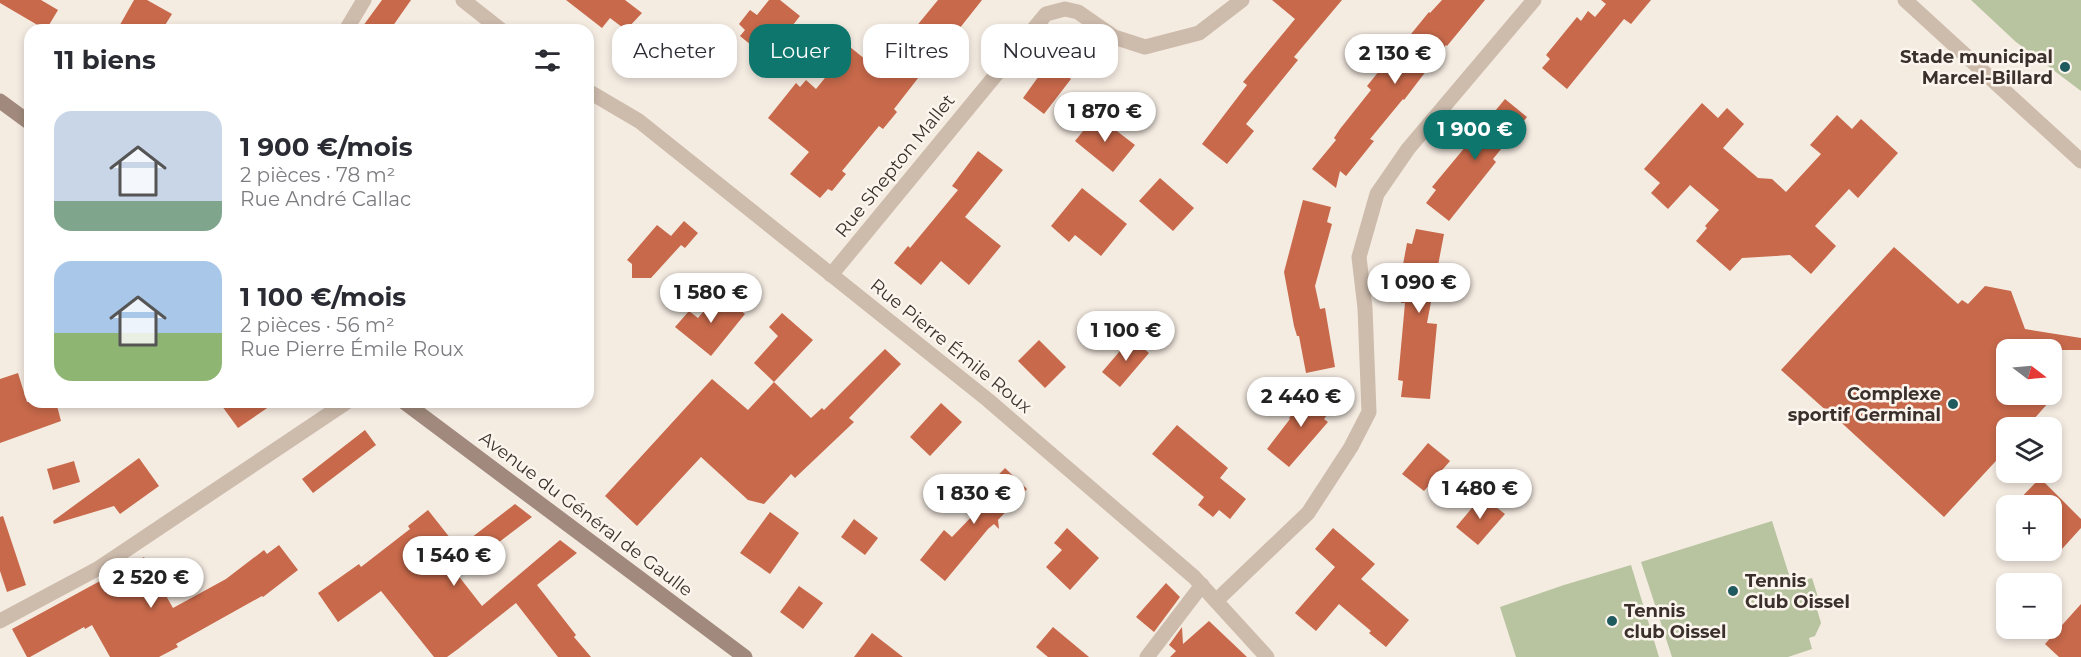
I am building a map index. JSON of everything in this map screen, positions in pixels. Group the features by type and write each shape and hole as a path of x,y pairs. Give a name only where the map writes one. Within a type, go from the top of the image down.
{"main road":[{"path":"0,101 24,119"},
{"name":"Avenue du Général de Gaulle","path":"412,408 745,657"}],"street":[{"path":"350,24 364,0"},
{"path":"463,0 493,24"},
{"path":"1064,5 1114,37 1146,47 1199,33 1242,0"},
{"path":"1216,601 1308,513 1351,447 1369,412 1365,308 1359,258 1377,194 1408,148 1534,0"},
{"path":"1905,0 2081,161"},
{"name":"Rue Shepton Mallet","path":"831,274 1046,14 1064,5"},
{"name":"Rue Pierre Émile Roux","path":"594,95 639,121 988,400 1202,585 1267,657"},
{"path":"0,621 99,568 338,408"},
{"path":"1147,657 1202,585"}],"green space":[{"name":"Stade municipal Marcel-Billard","path":"1971,0 2081,0 2081,91 2016,42"},
{"name":"Tennis Club Oissel","path":"1772,521 1792,584 1812,578 1818,597 1814,599 1821,623 1815,636 1809,638 1812,649 1788,657 1672,657 1641,562"},
{"path":"1631,565 1659,657 1516,657 1500,607"}],"building":[{"path":"0,0 41,0 58,10 50,24 36,24 0,3"},
{"path":"134,0 147,0 172,14 166,24 120,24"},
{"path":"382,0 411,0 394,24 364,24"},
{"path":"566,0 625,0 642,13 632,24 618,24 610,18 602,28"},
{"path":"769,0 780,0 800,16 794,24 749,24 749,43 740,36 745,30 739,24 750,10 757,15"},
{"path":"938,0 982,0 963,24 918,24"},
{"path":"1272,0 1342,0 1294,57 1298,60 1246,124 1254,131 1227,164 1202,144 1247,85 1243,82 1295,19"},
{"path":"1442,0 1485,0 1370,139 1374,141 1346,176 1340,171 1336,188 1312,169 1336,140 1334,138 1340,129 1371,90 1367,86 1401,44"},
{"path":"1601,0 1651,0 1631,24 1624,19 1567,89 1542,68 1550,59 1546,55 1577,17 1581,21 1588,11 1595,17 1606,4"},
{"path":"851,48 863,58 863,78 918,78 894,109 897,112 883,129 879,126 842,171 846,174 832,191 828,189 820,198 790,174 809,152 768,118 796,83 800,87 806,80 816,89 825,78 851,78"},
{"path":"1037,78 1071,79 1044,114 1023,98"},
{"path":"1505,99 1527,117 1493,159 1496,162 1449,221 1426,203 1436,190 1432,187"},
{"path":"1702,103 1718,118 1727,108 1744,124 1723,148 1758,178 1772,179 1786,192 1821,154 1810,145 1837,115 1852,129 1861,119 1898,153 1858,198 1849,189 1815,226 1836,246 1811,274 1790,255 1742,258 1730,271 1696,241 1719,210 1690,185 1668,209 1651,193 1660,183 1644,169"},
{"path":"1096,115 1135,145 1113,172 1075,141"},
{"path":"978,151 1003,170 965,217 1001,246 969,285 941,261 921,285 894,263 908,246 910,248 958,190 952,186"},
{"path":"1160,178 1194,208 1173,231 1139,201"},
{"path":"1082,188 1127,224 1101,256 1075,235 1069,242 1051,226"},
{"path":"1303,200 1331,207 1327,222 1332,224 1315,286 1320,309 1325,308 1335,367 1306,373 1284,272"},
{"path":"684,221 698,233 685,248 681,245 651,278 632,278 632,264 627,260 657,225 671,236"},
{"path":"1416,229 1444,234 1427,323 1437,324 1430,399 1401,397 1403,381 1398,380 1405,303 1401,303 1404,287 1399,286 1407,243 1412,244"},
{"path":"1894,247 1958,304 1962,300 1968,304 1985,286 2011,291 2025,329 2081,338 2081,350 2062,350 2062,339 1996,339 1996,405 2046,405 2036,417 1996,417 1996,461 1944,517 1781,370"},
{"path":"719,293 745,314 711,356 675,327 689,311 698,318"},
{"path":"782,313 813,340 774,382 754,363 778,336 769,327"},
{"path":"1131,338 1149,353 1120,387 1102,372"},
{"path":"1039,340 1066,367 1045,388 1018,361"},
{"path":"885,349 901,364 849,418 854,422 795,478 791,474 764,504 748,500 701,457 637,526 605,496 712,379 748,410 774,382 811,418 822,408 824,410"},
{"path":"18,373 24,392 24,408 58,408 61,421 0,443 0,379"},
{"path":"1312,388 1334,406 1324,419 1328,422 1289,467 1267,449 1290,419 1296,410 1294,409"},
{"path":"941,403 962,422 930,456 910,437"},
{"path":"223,408 267,408 238,428"},
{"path":"1177,425 1228,468 1220,478 1246,499 1230,519 1219,510 1213,517 1198,505 1204,497 1152,454"},
{"path":"365,430 376,445 313,493 302,479"},
{"path":"1428,443 1450,461 1424,491 1402,474"},
{"path":"139,458 159,486 120,514 114,506 54,524 53,521"},
{"path":"74,461 80,482 53,490 47,469"},
{"path":"1005,468 1027,489 998,520 999,529 994,524 988,529 945,581 920,560 944,530 952,537 978,510 971,503"},
{"path":"2035,483 2045,483 2057,495 2024,495"},
{"path":"1482,496 1505,514 1478,545 1456,527"},
{"path":"2062,500 2081,519 2081,528 2062,549"},
{"path":"515,504 532,517 457,574 482,606 560,540 577,553 537,585 591,657 558,657 516,603 447,657 434,657 381,591 338,622 318,593 359,564 361,567 410,529 408,526 428,510 458,548"},
{"path":"770,512 799,533 770,574 740,553"},
{"path":"3,516 26,585 7,592 0,571 0,517"},
{"path":"854,519 878,538 865,555 841,537"},
{"path":"1067,528 1099,558 1070,590 1046,567 1062,550 1054,543"},
{"path":"1333,528 1375,564 1361,579 1409,620 1386,647 1339,604 1316,631 1295,613 1335,567 1315,549"},
{"path":"279,545 298,570 263,597 176,644 178,647 159,657 110,657 92,625 27,657 12,629 144,557 173,608 226,579 264,550 267,554"},
{"path":"1166,583 1180,597 1154,632 1136,617"},
{"path":"799,586 823,603 803,629 780,612"},
{"path":"2081,604 2081,657 2059,657 2045,644 2050,639 2062,639 2062,625"},
{"path":"1209,621 1247,657 1170,657 1176,651 1169,645 1182,627 1183,644"},
{"path":"1053,627 1089,657 1048,657 1036,647"},
{"path":"872,633 903,657 854,657"}],"place":[{"name":"Stade municipal Marcel-Billard","path":"2065,67"},
{"name":"Complexe sportif Germinal","path":"1953,404"},
{"name":"Tennis Club Oissel","path":"1733,591"},
{"name":"Tennis club Oissel","path":"1612,621"}]}
